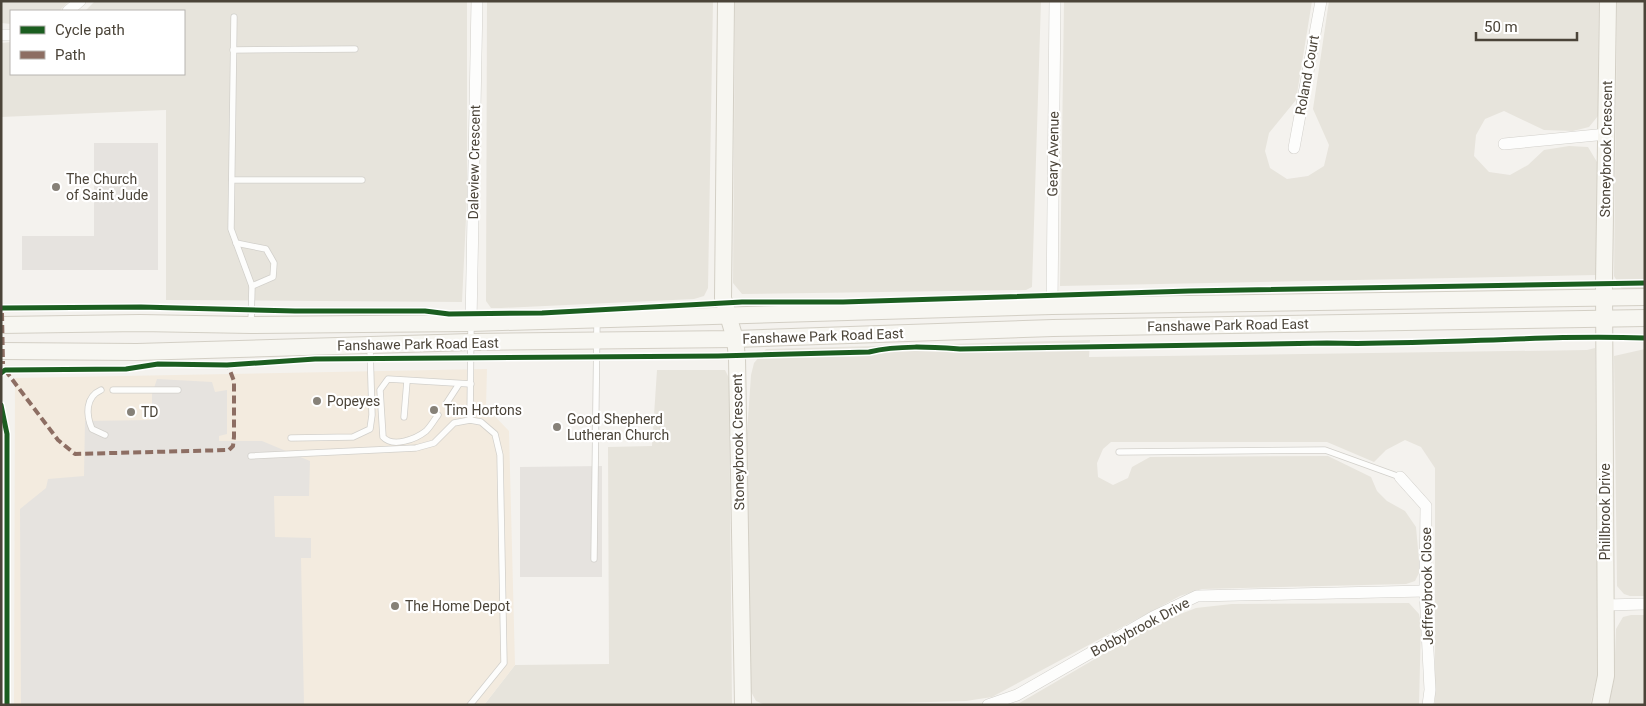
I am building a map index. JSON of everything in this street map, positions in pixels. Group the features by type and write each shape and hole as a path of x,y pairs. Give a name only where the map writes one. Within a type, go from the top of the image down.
{"main road":[{"name":"Stoneybrook Crescent","path":"726,1 723,298 735,339 743,705"},
{"name":"Stoneybrook Crescent","path":"1604,319 1608,1"},
{"name":"Fanshawe Park Road East","path":"1,325 471,323 1052,306 1645,297"},
{"name":"Fanshawe Park Road East","path":"1,351 138,352 370,344 735,339 1053,328 1645,318"},
{"name":"Phillbrook Drive","path":"1600,705 1606,676 1604,319"}],"street":[{"path":"69,10 80,1"},
{"name":"Daleview Crescent","path":"471,323 477,1"},
{"name":"Geary Avenue","path":"1052,306 1055,1"},
{"name":"Roland Court","path":"1294,148 1321,1"},
{"path":"1504,144 1607,134"},
{"name":"Jeffreybrook Close","path":"1400,478 1426,506 1425,591 1430,690 1428,705"},
{"name":"Bobbybrook Drive","path":"988,705 1017,695 1153,617 1197,596 1425,591"},
{"path":"1606,605 1645,604"}],"lane":[{"path":"234,18 231,229 252,286 251,325"},
{"path":"233,50 355,49"},
{"path":"232,180 362,180"},
{"path":"236,242 266,249 274,263 273,276 252,286"},
{"path":"594,559 597,319"},
{"path":"470,420 471,323"},
{"path":"291,438 354,437 370,429 372,415 370,344"},
{"path":"438,415 425,432 402,442 391,442 382,437 380,390 388,379 471,384"},
{"path":"404,417 407,381"},
{"path":"446,404 459,384"},
{"path":"101,390 94,393 89,402 88,419 92,429 105,435"},
{"path":"113,390 178,390"},
{"path":"251,456 416,448 434,443 454,423 470,420 481,422 495,434 500,455 504,663 470,705"},
{"path":"1119,452 1325,450 1400,478"}],"shaded area":[{"path":"1,1 69,1 60,10 10,10 10,24 1,23"},
{"path":"95,1 467,1 467,197 462,302 166,300 166,110 1,117 1,43 10,42 10,75 185,75 185,10 86,10"},
{"path":"487,1 713,1 708,288 704,296 694,299 491,308 486,301"},
{"path":"735,1 1041,1 1032,287 1026,290 742,294 733,283"},
{"path":"1064,1 1312,1 1296,100 1269,133 1265,151 1270,168 1287,179 1308,176 1324,166 1329,145 1313,109 1329,1 1599,1 1598,116 1589,127 1573,131 1544,130 1504,111 1485,119 1476,135 1474,156 1489,172 1510,175 1528,165 1544,150 1569,146 1588,147 1597,162 1596,275 1060,286"},
{"path":"1617,1 1645,1 1645,291 1632,292 1621,288 1614,276"},
{"path":"94,143 158,143 158,270 22,270 22,236 94,236"},
{"path":"1090,340 1089,357 1587,350 1595,348 1598,674 1590,705 1435,705 1435,468 1421,447 1405,440 1386,450 1374,462 1327,442 1111,442 1103,449 1097,463 1098,477 1113,485 1128,478 1132,467 1150,457 1328,456 1371,477 1377,491 1387,501 1405,511 1416,527 1420,571 1415,581 1406,584 1202,589 1180,596 992,697 966,701 824,705 765,705 756,701 749,688 747,433 751,375 754,363 766,349"},
{"path":"1645,349 1645,596 1630,596 1624,594 1617,586 1614,356"},
{"path":"487,369 486,407 509,431 515,665 484,705 14,705 15,378"},
{"path":"657,370 725,370 729,378 732,705 484,705 515,665 609,664 608,447 652,446"},
{"path":"157,379 212,382 215,392 227,390 227,434 219,436 219,441 262,441 310,461 309,496 274,496 275,537 311,538 311,558 301,558 304,705 21,705 20,509 46,488 48,479 84,476 85,421 152,420 152,394"},
{"path":"602,466 602,577 520,577 520,467"},
{"path":"1409,603 1419,614 1421,624 1419,705 1016,705 1155,624 1196,608 1232,604"},
{"path":"1645,615 1645,705 1608,705 1614,680 1616,629 1623,617"}],"marked path":[{"path":"2,313 3,364"},
{"path":"5,370 58,440 75,454 229,450 233,446 234,437 234,381 229,368"}],"cycle path":[{"path":"2,308 141,307 295,311 425,311 449,314 542,313 742,302 843,302 1189,291 1645,283"},
{"path":"1,373 5,370 126,369 158,364 227,365 315,359 718,356 869,352 914,347 960,349 1406,343 1605,337 1645,338"},
{"path":"1,405 7,434 7,705"}],"place":[{"name":"The Church of Saint Jude","path":"56,187"},
{"name":"Popeyes","path":"317,401"},
{"name":"Tim Hortons","path":"434,410"},
{"name":"TD","path":"131,412"},
{"name":"Good Shepherd Lutheran Church","path":"557,427"},
{"name":"The Home Depot","path":"395,606"}]}
